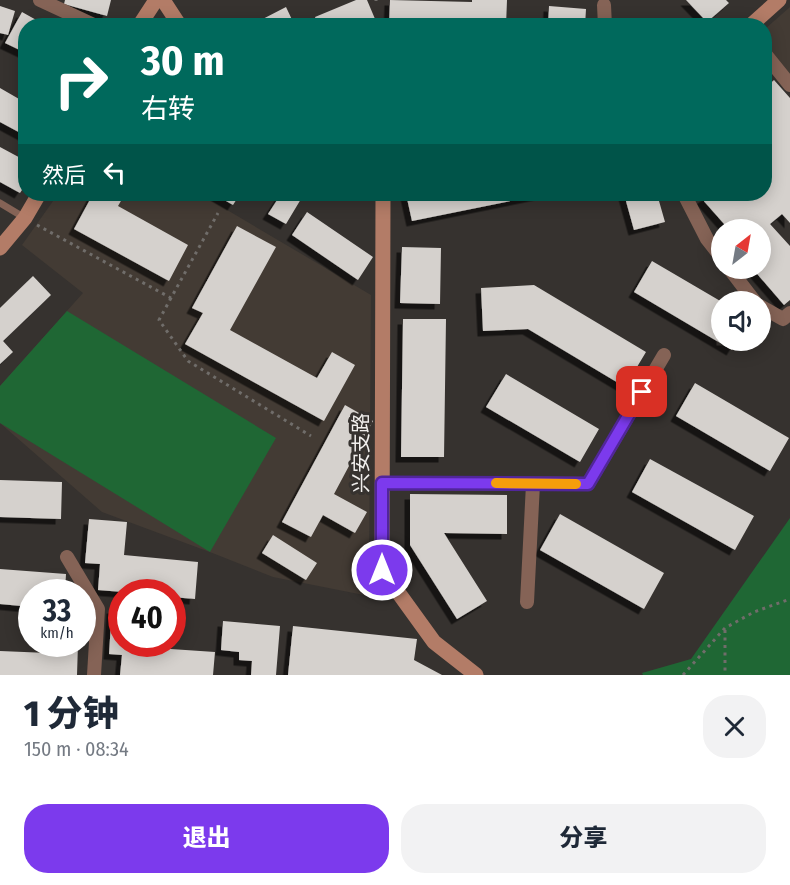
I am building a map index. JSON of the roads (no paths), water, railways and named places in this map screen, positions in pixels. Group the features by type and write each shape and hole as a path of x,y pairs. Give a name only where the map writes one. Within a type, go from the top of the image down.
{"street":[{"path":"40,0 79,18"},
{"path":"144,18 156,0"},
{"path":"163,0 175,18"},
{"path":"759,18 779,0"},
{"path":"604,5 604,18"},
{"path":"772,63 790,85"},
{"path":"0,248 25,218 35,201"},
{"name":"兴安支路","path":"383,201 382,570 434,642 476,675"},
{"path":"688,201 711,244"},
{"path":"737,279 747,291"},
{"path":"771,312 783,319 790,313"},
{"path":"382,483 588,484 664,355"},
{"path":"528,602 533,484"},
{"path":"67,557 98,609 94,675"}],"lane":[{"path":"0,203 25,218"}]}
